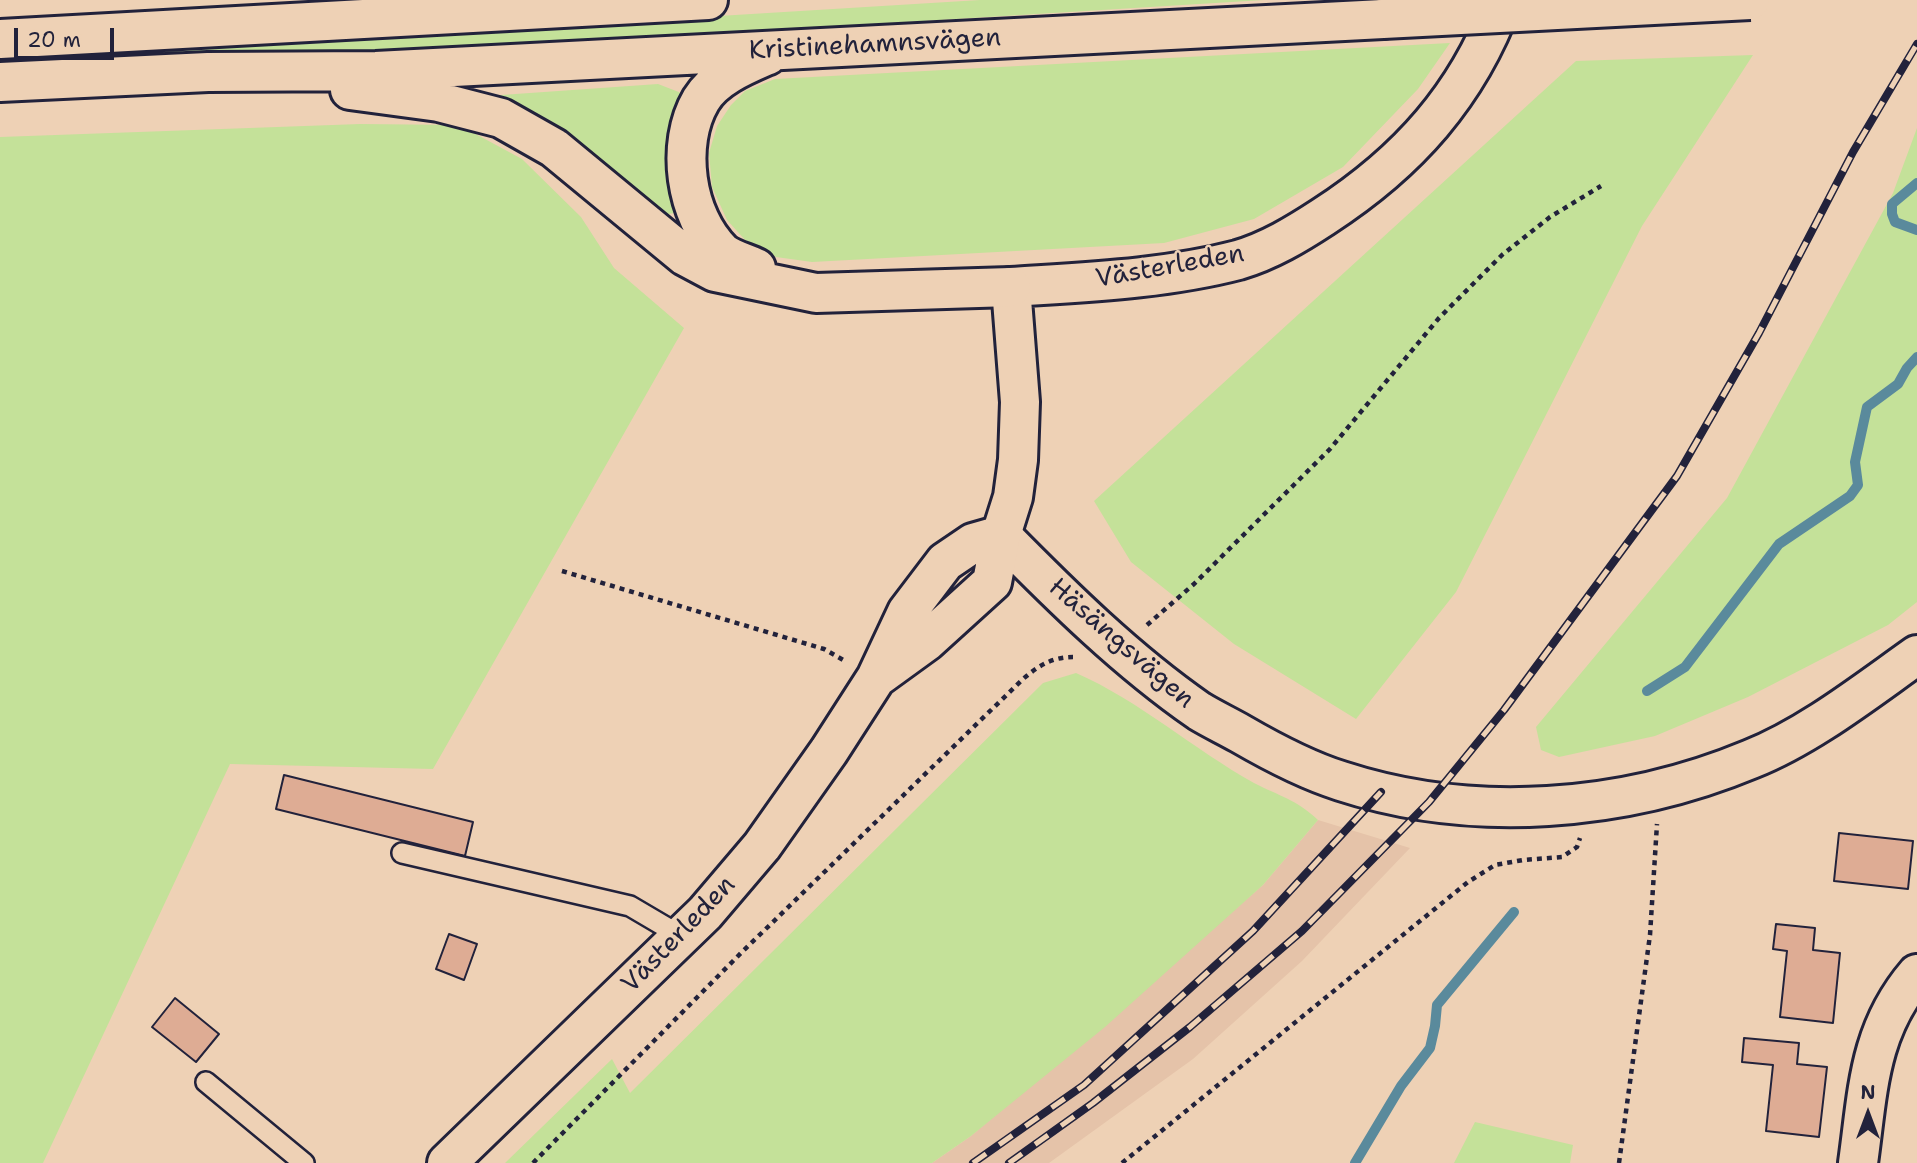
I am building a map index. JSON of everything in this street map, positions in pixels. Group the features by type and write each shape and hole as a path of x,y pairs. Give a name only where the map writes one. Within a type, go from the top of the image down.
{"main road":[{"path":"0,39 617,2 708,0"},
{"name":"Västerleden","path":"447,1163 705,913 762,846 876,678 927,641 992,582 1001,535 1013,497 1018,448 1020,402 1011,287 1107,280 1189,269 1240,259 1289,239 1342,205 1402,157 1440,115 1475,64 1492,31 1503,0"},
{"name":"Kristinehamnsvägen","path":"0,82 208,72 376,71 1750,0"},
{"path":"782,49 739,68 716,83 701,100 688,138 687,179 698,219 723,253 816,293"},
{"path":"208,72 428,100 501,118 554,148 685,256 715,272 816,293 1011,287"},
{"name":"Häsängsvägen","path":"1001,535 1120,649 1200,711 1272,752 1329,776 1354,785 1445,804 1499,807 1562,805 1630,795 1693,780 1753,759 1807,730 1917,655"},
{"path":"1858,1163 1873,1057 1887,1016 1917,974"}],"lane":[{"path":"402,853 631,906 681,936"},
{"path":"206,1082 304,1163"}],"path":[{"path":"1120,649 1194,584 1330,449 1439,318 1502,255 1550,217 1601,186"},
{"path":"562,571 824,649 876,678"},
{"path":"533,1163 741,953 1023,679 1039,666 1054,659 1068,656 1083,658"},
{"path":"1619,1163 1650,935 1658,816"},
{"path":"1122,1163 1468,883 1495,865 1562,857 1577,847 1580,836"}],"shaded area":[{"path":"1318,820 1410,848 1302,961 1193,1059 1049,1163 932,1163 971,1136 1263,885"}],"green space":[{"path":"980,0 1264,0 97,72 98,54"},
{"path":"1450,43 1418,89 1343,167 1254,219 1164,243 812,262 776,257 746,241 727,220 712,187 709,153 717,126 731,105 745,91 775,79"},
{"path":"1753,55 1642,226 1456,592 1356,719 1234,644 1131,562 1094,501 1576,61"},
{"path":"658,84 684,94 671,136 668,178 679,212 659,216 601,161 553,123 487,96"},
{"path":"360,124 459,125 522,159 581,217 614,268 684,328 433,769 230,764 43,1163 0,1163 0,137"},
{"path":"1917,128 1917,602 1888,625 1748,697 1655,736 1559,757 1541,750 1536,727 1727,498 1893,193"},
{"path":"1076,673 1122,697 1231,770 1295,802 1318,820 1263,885 1105,1027 971,1136 932,1163 505,1163 612,1059 630,1093 1043,683"},
{"path":"1475,1122 1573,1145 1570,1163 1454,1163"}],"building":[{"path":"284,775 473,822 465,856 276,809"},
{"path":"1839,833 1913,841 1908,889 1834,881"},
{"path":"1776,924 1815,928 1813,950 1840,953 1833,1023 1780,1017 1787,951 1773,949"},
{"path":"449,934 477,944 464,980 436,969"},
{"path":"175,998 219,1034 196,1062 152,1027"},
{"path":"1744,1038 1799,1043 1797,1064 1827,1067 1819,1137 1766,1131 1773,1065 1742,1062"}],"waterway":[{"path":"1917,183 1892,204 1895,222 1917,230"},
{"path":"1647,691 1685,667 1779,544 1850,496 1858,485 1855,462 1867,407 1898,384 1917,357"},
{"path":"1355,1163 1401,1086 1430,1048 1437,1005 1514,912"}],"railway":[{"path":"1009,1163 1093,1103 1190,1027 1302,931 1429,802 1504,710 1677,476 1759,333 1853,152 1917,44"},
{"path":"973,1163 1084,1085 1253,931 1381,792"}]}
